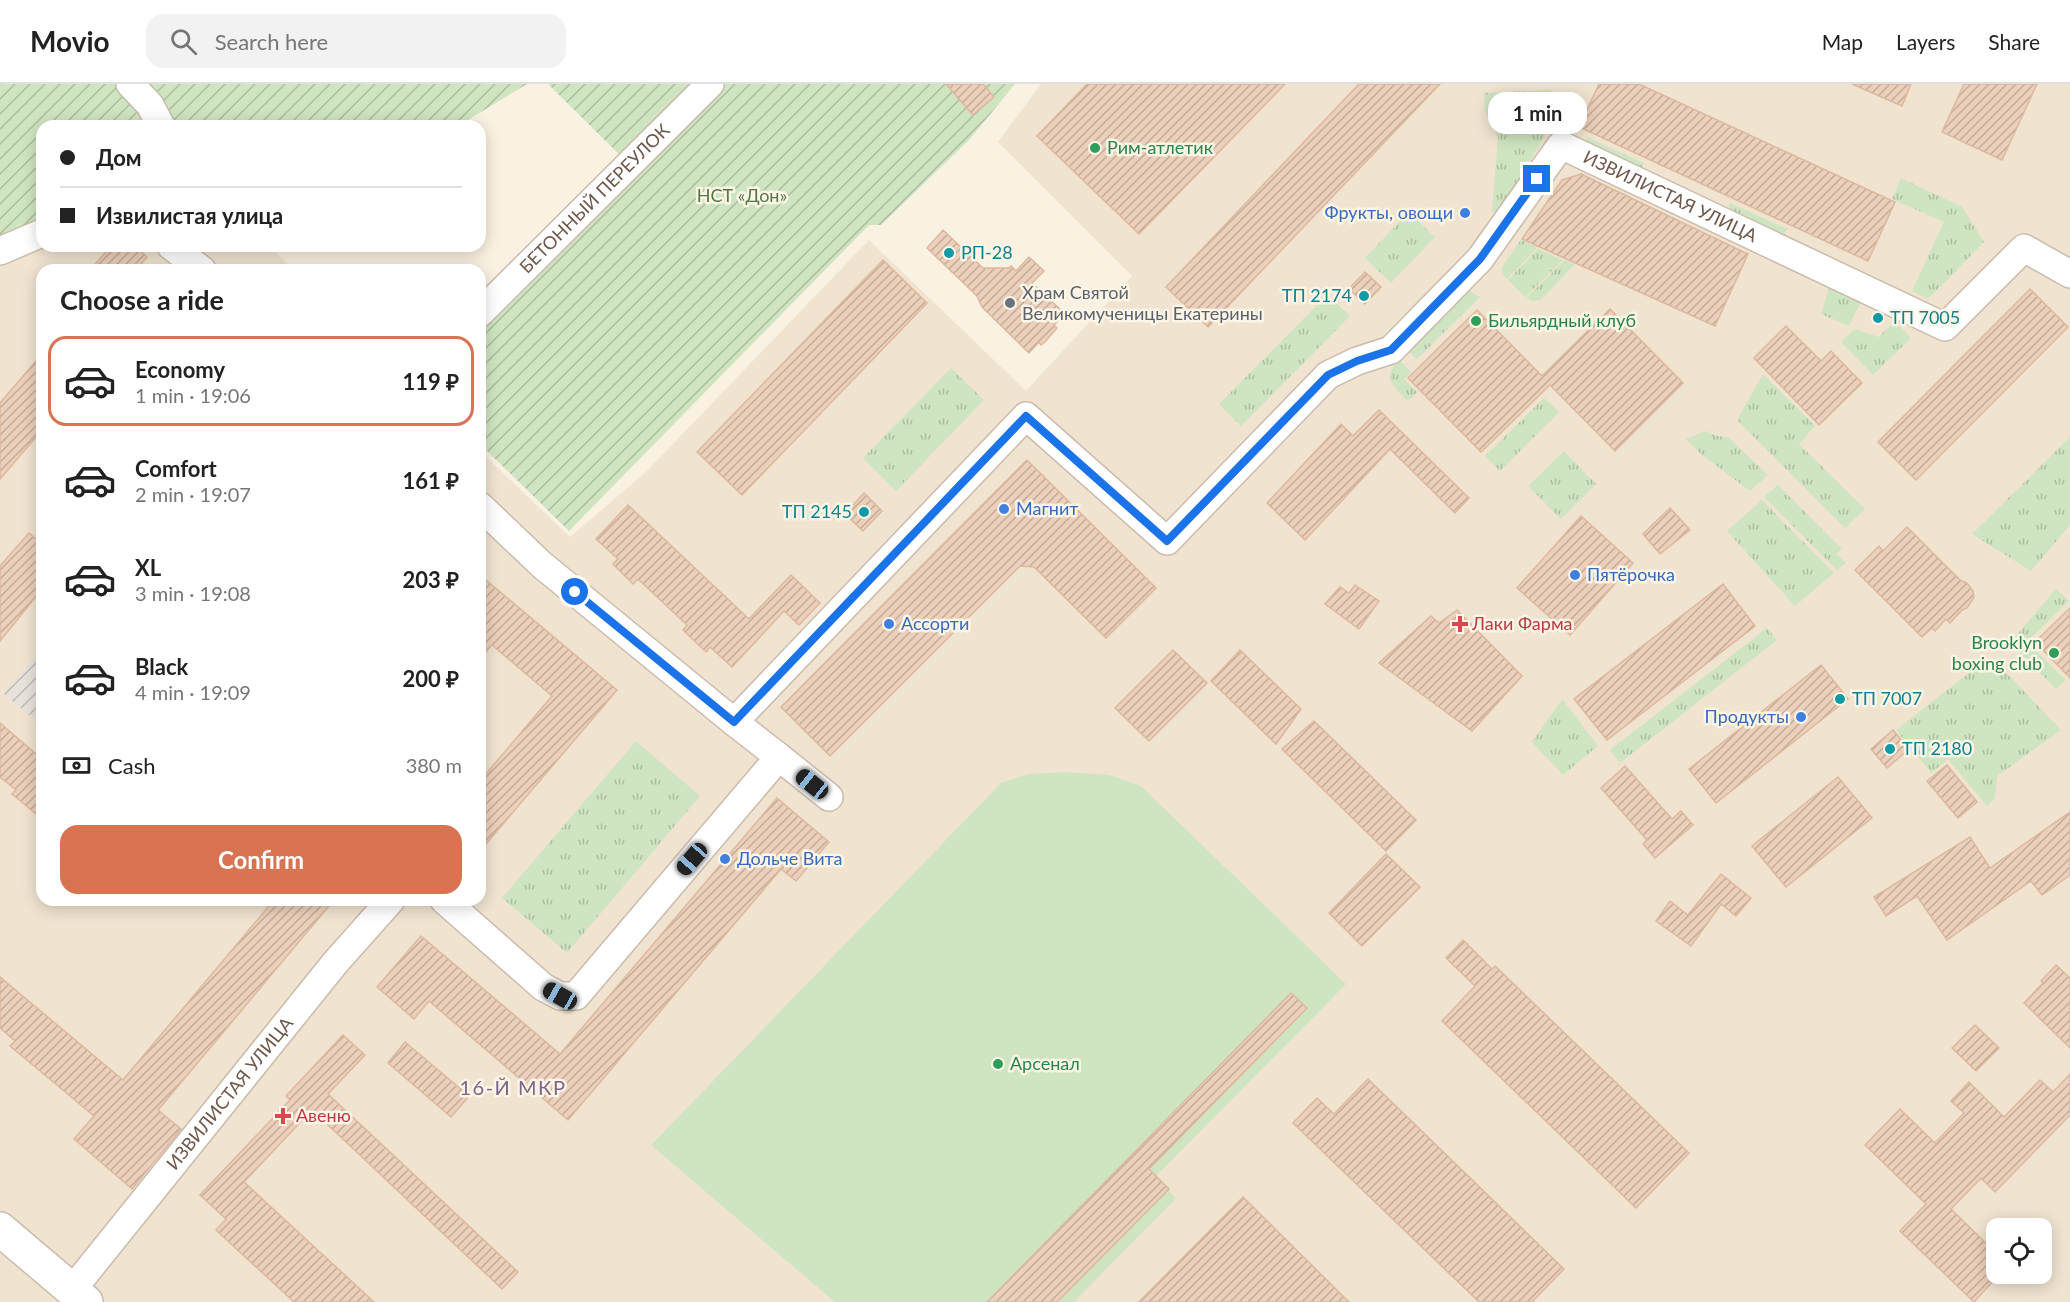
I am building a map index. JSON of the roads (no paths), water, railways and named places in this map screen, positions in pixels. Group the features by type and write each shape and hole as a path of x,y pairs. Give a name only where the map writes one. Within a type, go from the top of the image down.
{"street":[{"path":"130,84 150,105 158,120"},
{"name":"БЕТОННЫЙ ПЕРЕУЛОК","path":"486,307 710,84"},
{"name":"ИЗВИЛИСТАЯ УЛИЦА","path":"734,722 1026,416 1167,541 1328,375 1357,361 1391,350 1480,259 1561,145 1945,327 2024,248 2070,273"},
{"path":"0,251 36,236"},
{"path":"179,252 194,264"},
{"path":"486,512 542,565 829,797"},
{"path":"451,906 543,987 560,996 576,996 779,757"},
{"name":"ИЗВИЛИСТАЯ УЛИЦА","path":"79,1296 335,963 386,906"},
{"path":"0,1229 79,1296"}],"place":[{"name":"Рим-атлетик","path":"1095,148"},
{"name":"Фрукты, овощи","path":"1465,213"},
{"name":"РП-28","path":"949,253"},
{"name":"ТП 2174","path":"1364,296"},
{"name":"Храм Святой Великомученицы Екатерины","path":"1010,303"},
{"name":"ТП 7005","path":"1878,318"},
{"name":"Бильярдный клуб","path":"1476,321"},
{"name":"Магнит","path":"1004,509"},
{"name":"ТП 2145","path":"864,512"},
{"name":"Пятёрочка","path":"1575,575"},
{"name":"Ассорти","path":"889,624"},
{"name":"Лаки Фарма","path":"1460,624"},
{"name":"Brooklyn boxing club","path":"2054,653"},
{"name":"ТП 7007","path":"1840,699"},
{"name":"Продукты","path":"1801,717"},
{"name":"ТП 2180","path":"1890,749"},
{"name":"Дольче Вита","path":"725,859"},
{"name":"Арсенал","path":"998,1064"},
{"name":"Авеню","path":"283,1116"}],"district":[{"name":"16-Й МКР","path":"513,1088"}],"park label":[{"name":"НСТ «Дон»","path":"742,196"}]}
